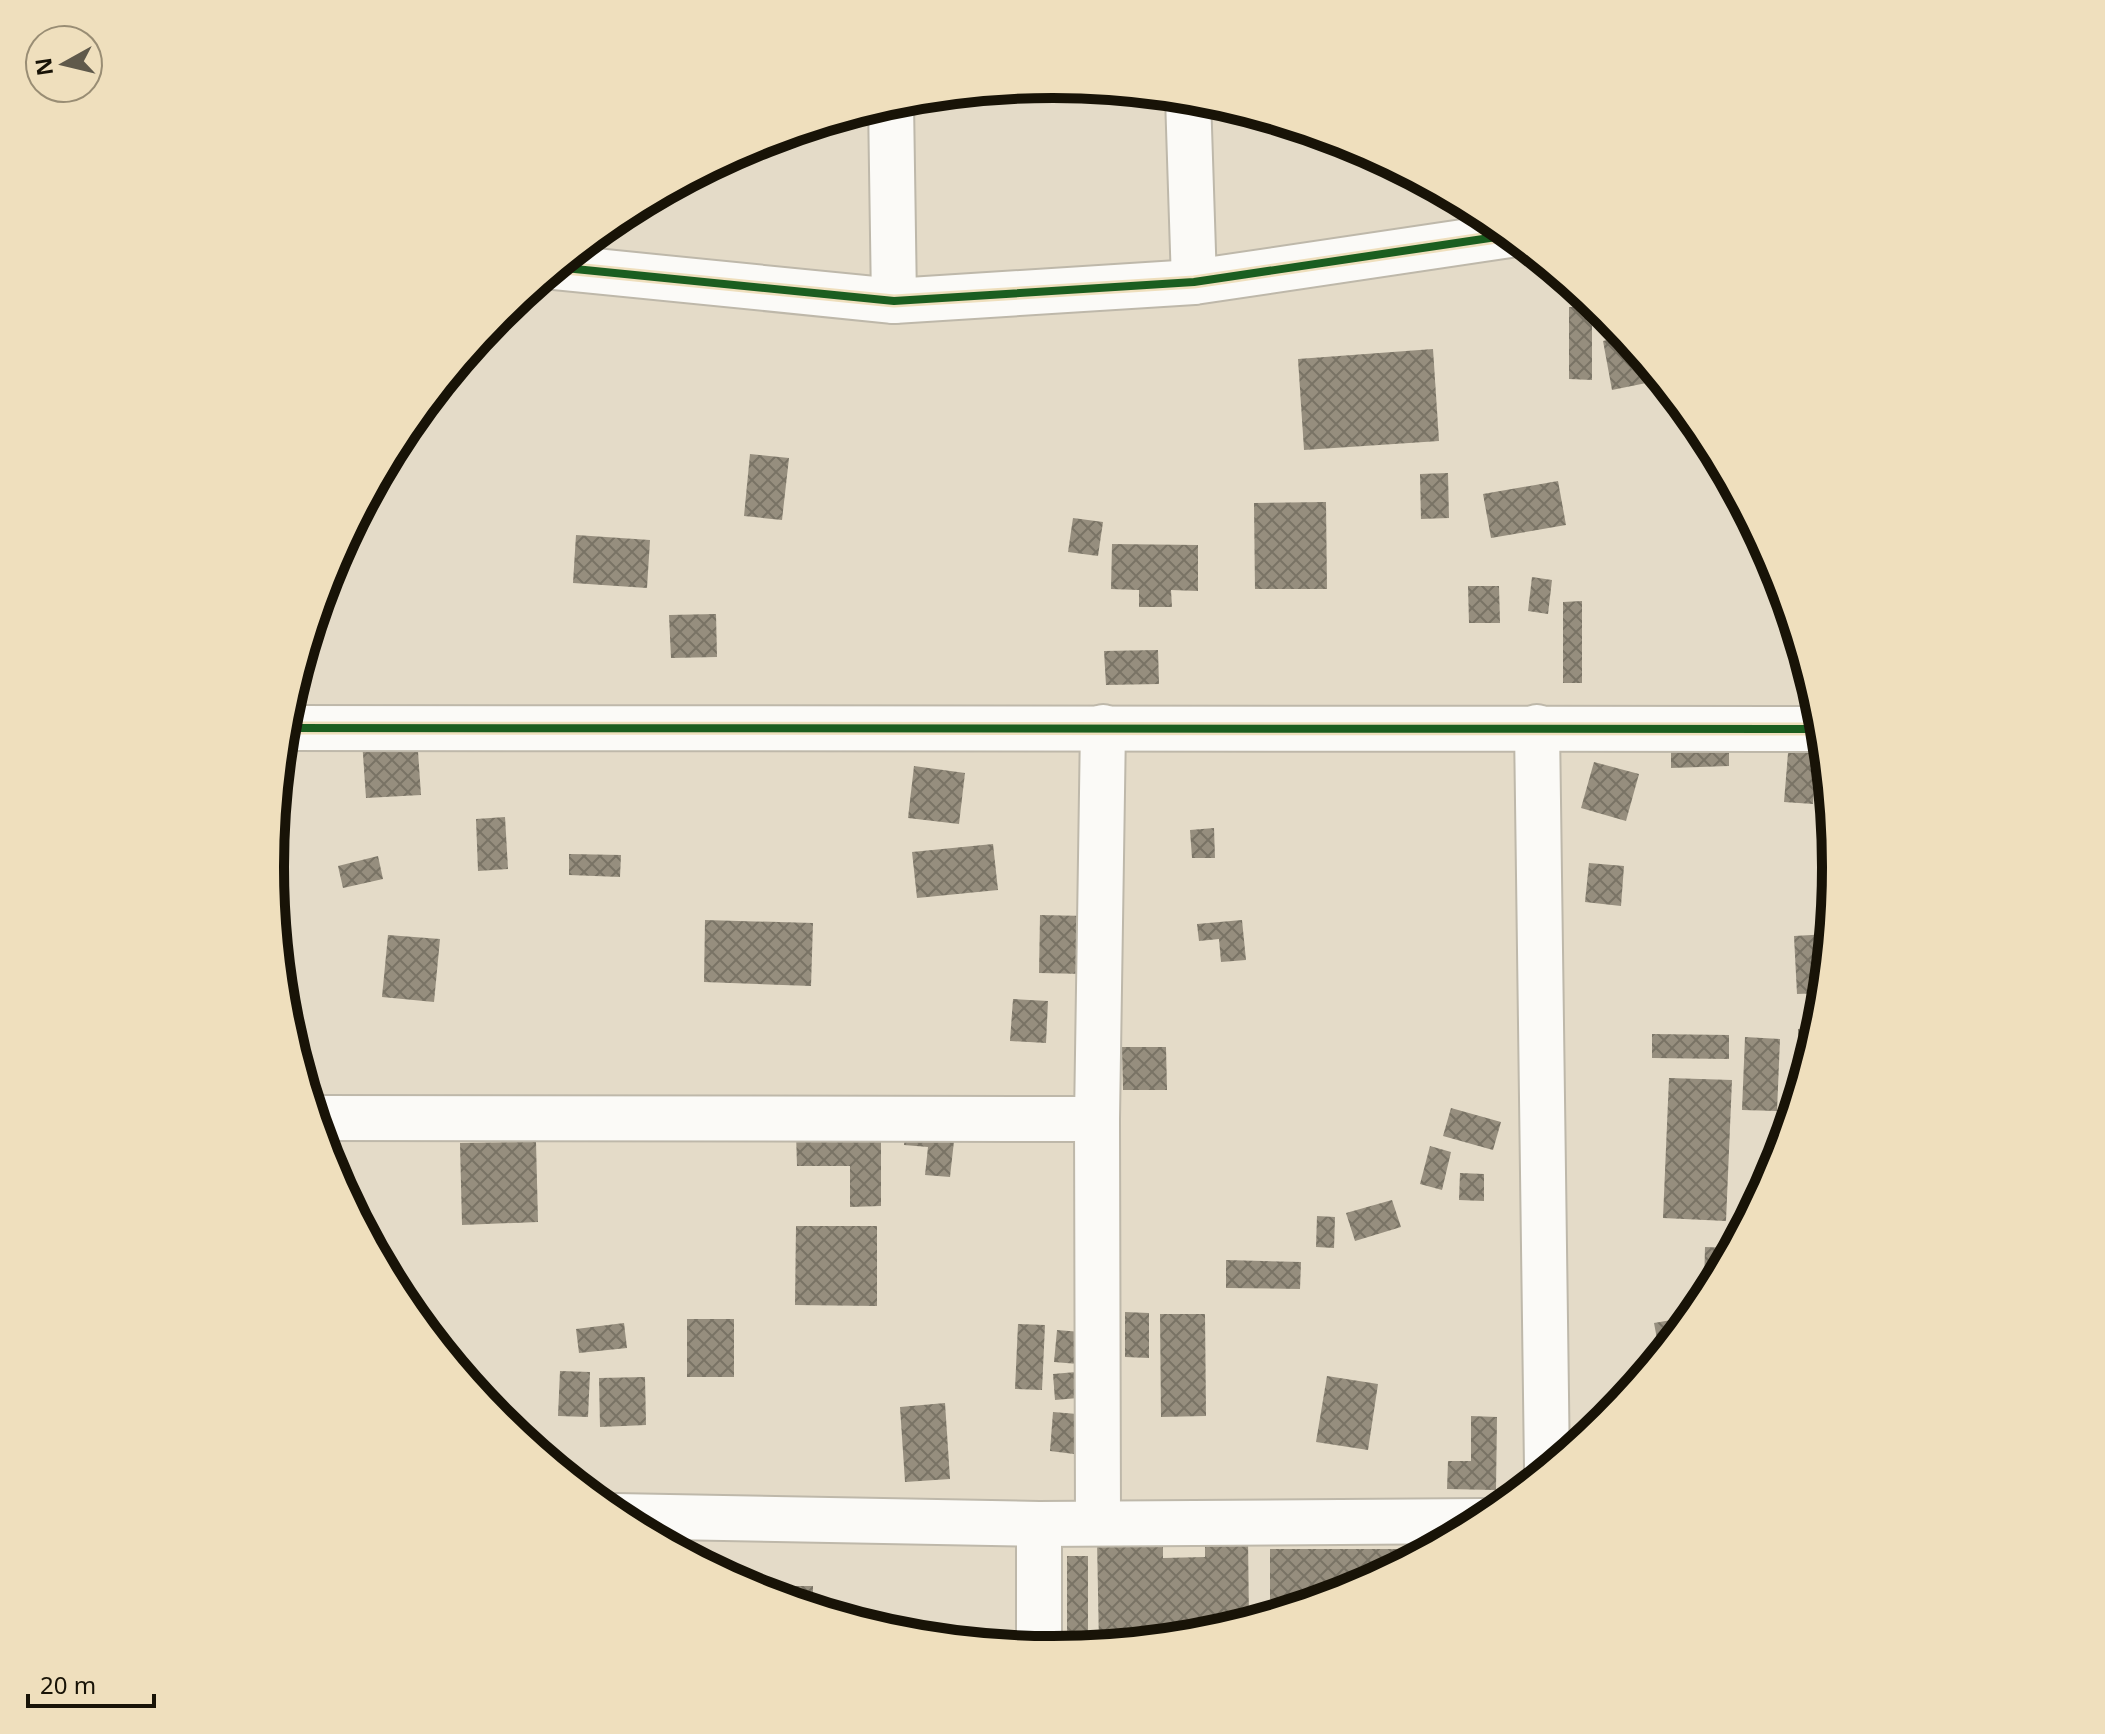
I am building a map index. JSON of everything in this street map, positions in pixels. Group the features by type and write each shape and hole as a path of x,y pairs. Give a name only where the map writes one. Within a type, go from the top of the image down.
{"street":[{"path":"1188,111 1194,282"},
{"path":"891,115 894,301"},
{"path":"570,269 894,301 1194,282 1493,237"},
{"path":"1098,1522 1097,1119 1103,727"},
{"path":"1537,727 1547,1456"},
{"path":"296,728 1809,729"},
{"path":"326,1118 1097,1119"},
{"path":"642,1517 1039,1524 1456,1521"},
{"path":"1039,1524 1039,1635"}],"building":[{"path":"1569,307 1579,307 1592,319 1592,380 1569,379"},
{"path":"1611,339 1649,382 1612,390 1603,341"},
{"path":"1433,349 1439,441 1304,450 1298,359"},
{"path":"750,454 789,458 782,520 744,516"},
{"path":"1448,473 1449,518 1421,519 1420,474"},
{"path":"1558,481 1566,525 1491,538 1483,494"},
{"path":"1326,502 1327,589 1255,589 1254,503"},
{"path":"1073,518 1103,522 1098,556 1068,552"},
{"path":"576,535 650,540 647,588 573,583"},
{"path":"1112,544 1198,545 1198,591 1171,590 1172,607 1139,607 1139,590 1111,589"},
{"path":"1532,577 1552,580 1548,614 1528,611"},
{"path":"1468,586 1499,586 1500,623 1469,623"},
{"path":"1582,601 1582,683 1563,683 1563,602"},
{"path":"716,614 717,657 671,658 669,615"},
{"path":"1158,650 1159,684 1106,685 1104,651"},
{"path":"417,737 421,795 366,798 362,740"},
{"path":"1789,741 1811,743 1815,770 1813,804 1784,802"},
{"path":"1729,743 1729,766 1671,768 1671,744"},
{"path":"1594,762 1639,774 1626,821 1581,808"},
{"path":"914,766 965,773 959,824 908,818"},
{"path":"505,817 508,869 478,871 476,819"},
{"path":"1214,828 1215,858 1192,858 1190,830"},
{"path":"993,844 998,890 917,898 912,852"},
{"path":"569,854 621,855 620,877 569,875"},
{"path":"378,856 383,879 343,888 338,866"},
{"path":"1589,863 1624,866 1621,906 1585,902"},
{"path":"1040,915 1086,916 1085,974 1039,973"},
{"path":"705,920 813,923 811,986 704,982"},
{"path":"1242,920 1246,960 1221,962 1219,939 1199,941 1197,924"},
{"path":"388,935 440,939 434,1002 382,997"},
{"path":"1818,935 1811,993 1797,994 1794,936"},
{"path":"1013,999 1048,1001 1046,1043 1010,1041"},
{"path":"1798,1029 1804,1029 1798,1052"},
{"path":"1652,1034 1729,1035 1729,1059 1652,1058"},
{"path":"1745,1037 1780,1039 1777,1111 1742,1110"},
{"path":"1122,1047 1166,1047 1167,1090 1123,1090"},
{"path":"1669,1078 1732,1080 1726,1221 1663,1218"},
{"path":"1451,1108 1501,1122 1493,1150 1443,1136"},
{"path":"906,1126 955,1132 950,1177 925,1175 928,1147 904,1145"},
{"path":"796,1133 881,1133 881,1206 850,1207 850,1166 797,1166"},
{"path":"536,1142 538,1222 462,1225 460,1143"},
{"path":"1430,1146 1451,1152 1442,1190 1420,1184"},
{"path":"1460,1173 1484,1174 1484,1201 1459,1200"},
{"path":"1392,1200 1401,1227 1355,1241 1346,1213"},
{"path":"1317,1216 1335,1217 1334,1248 1316,1247"},
{"path":"796,1226 877,1226 877,1306 795,1305"},
{"path":"1705,1247 1720,1248 1718,1252 1704,1274"},
{"path":"1226,1260 1301,1262 1300,1289 1226,1288"},
{"path":"1125,1312 1149,1313 1149,1358 1125,1357"},
{"path":"1160,1314 1205,1314 1206,1416 1161,1417"},
{"path":"687,1319 734,1319 734,1377 687,1377"},
{"path":"1674,1320 1658,1342 1654,1323"},
{"path":"624,1323 627,1348 579,1353 576,1329"},
{"path":"1018,1324 1045,1325 1042,1390 1015,1389"},
{"path":"1057,1330 1081,1332 1078,1364 1054,1362"},
{"path":"560,1371 590,1372 588,1417 558,1416"},
{"path":"1076,1372 1078,1398 1055,1400 1053,1374"},
{"path":"1327,1376 1378,1384 1368,1450 1316,1442"},
{"path":"645,1377 646,1425 600,1427 599,1378"},
{"path":"945,1403 950,1479 905,1482 900,1407"},
{"path":"1053,1412 1077,1414 1074,1454 1050,1451"},
{"path":"1471,1416 1497,1417 1496,1490 1447,1489 1448,1461 1471,1461"},
{"path":"1205,1538 1248,1538 1249,1611 1153,1629 1099,1634 1097,1540 1163,1539 1163,1558 1205,1557"},
{"path":"1270,1549 1408,1549 1347,1577 1270,1604"},
{"path":"1067,1556 1088,1556 1088,1635 1067,1635"},
{"path":"782,1586 813,1586 813,1598"}],"cycle path":[{"path":"570,269 894,301 1194,282 1493,237"},
{"path":"296,728 1809,729"}]}
